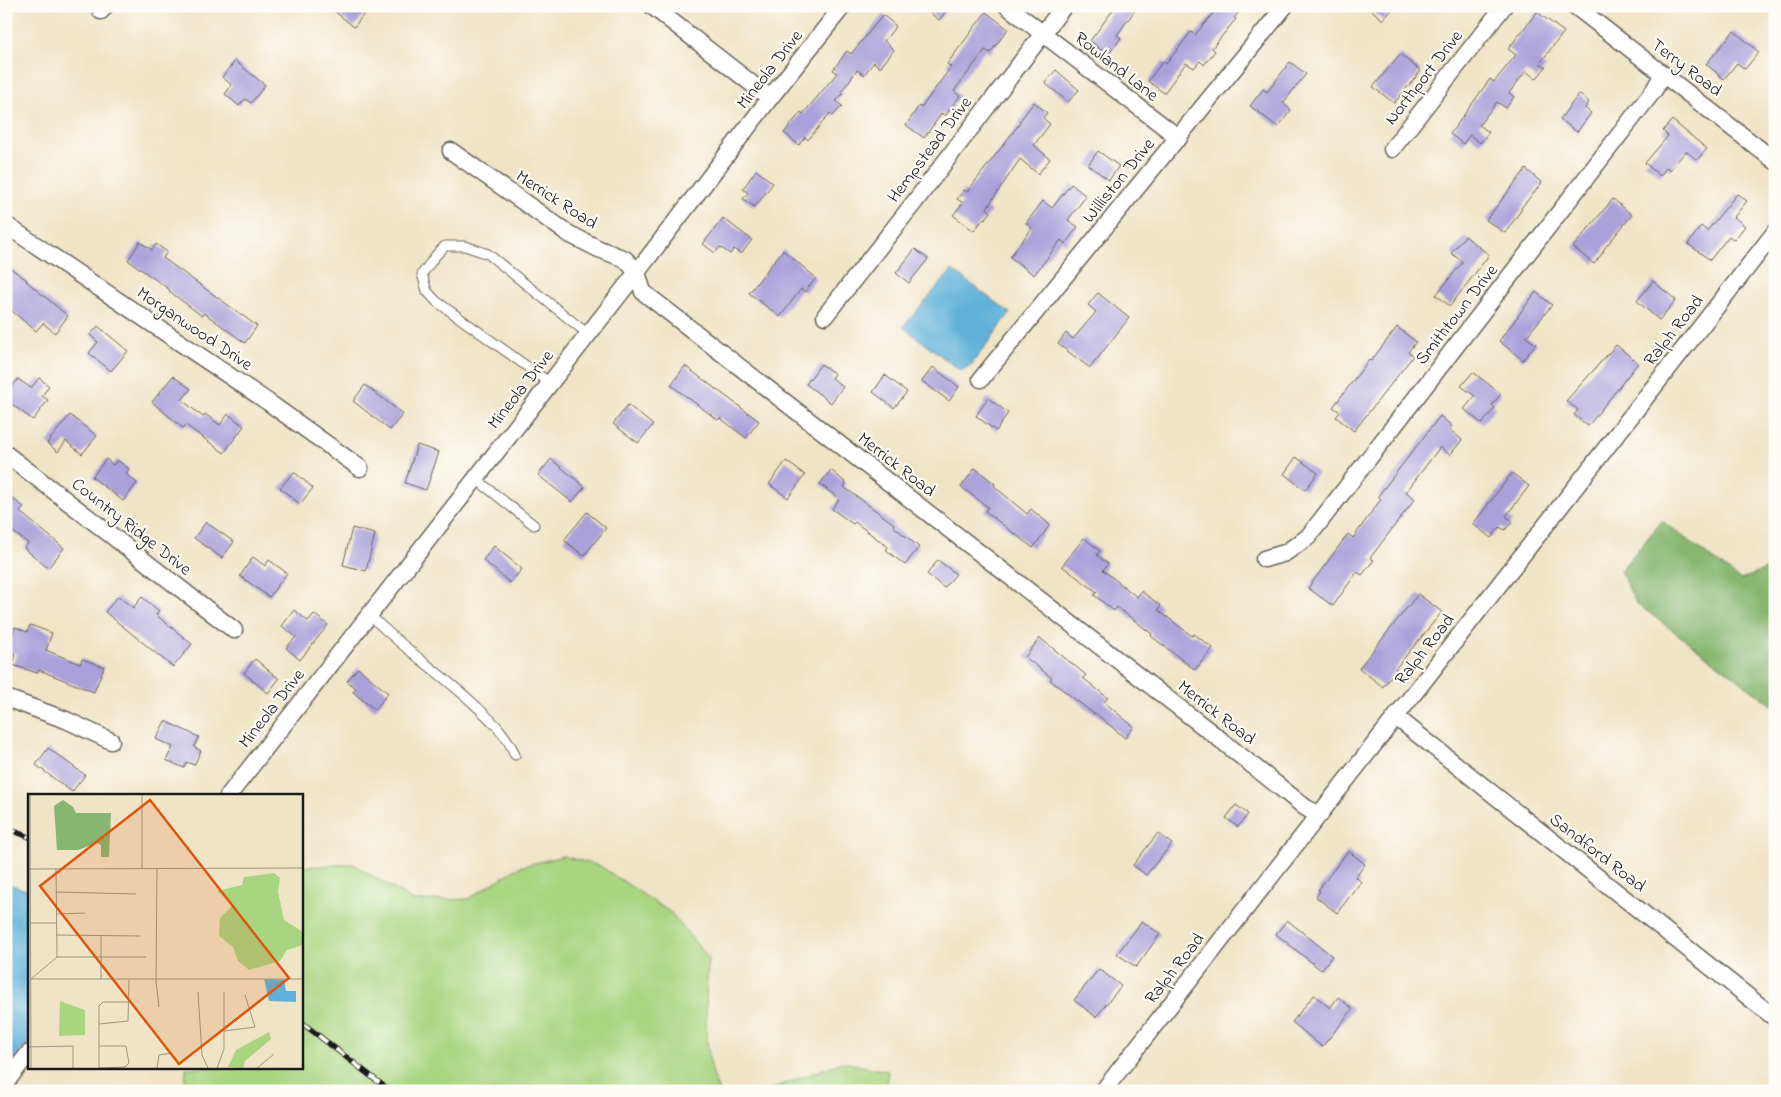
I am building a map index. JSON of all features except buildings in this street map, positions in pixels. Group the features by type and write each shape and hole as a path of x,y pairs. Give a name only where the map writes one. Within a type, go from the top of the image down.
{"street":[{"path":"652,6 770,98"},
{"name":"Mineola Drive","path":"230,794 843,6"},
{"name":"Rowland Lane","path":"1008,6 1179,138"},
{"name":"Hempstead Drive","path":"825,316 1064,6"},
{"name":"Williston Drive","path":"981,379 1286,6"},
{"name":"Northport Drive","path":"1392,149 1504,6"},
{"name":"Terry Road","path":"1575,6 1775,161"},
{"name":"Smithtown Drive","path":"1264,559 1286,553 1308,537 1654,90 1663,74"},
{"name":"Merrick Road","path":"452,151 569,234 625,259 637,272 643,292 1218,737 1306,808 1320,815"},
{"name":"Morganwood Drive","path":"6,225 268,402 360,468"},
{"name":"Ralph Road","path":"1103,1091 1775,232"},
{"name":"Country Ridge Drive","path":"6,454 234,630"},
{"path":"6,698 66,720 111,741"},
{"name":"Sandford Road","path":"1396,717 1775,1018"},
{"path":"6,1082 28,1054"}],"lane":[{"path":"550,383 436,300 427,290 422,274 436,255 445,246 465,246 488,254 588,334"},
{"path":"476,479 534,525"},
{"path":"370,615 387,633 444,678 482,712 505,735 515,755"}],"green space":[{"path":"1662,521 1741,580 1770,567 1775,557 1775,707 1636,603 1620,571"},
{"path":"563,856 600,866 671,913 708,958 706,1026 710,1061 719,1091 178,1091 185,1082 186,1070 302,1070 302,867 353,864 413,901 468,899 519,867"},
{"path":"842,1062 888,1071 886,1091 766,1091"}],"water":[{"path":"952,270 1010,313 972,364 961,371 903,327"},
{"path":"6,883 28,891 28,1043 15,1058 6,1054"}],"railway":[{"path":"6,828 28,837"},
{"path":"302,1023 390,1091"}]}
